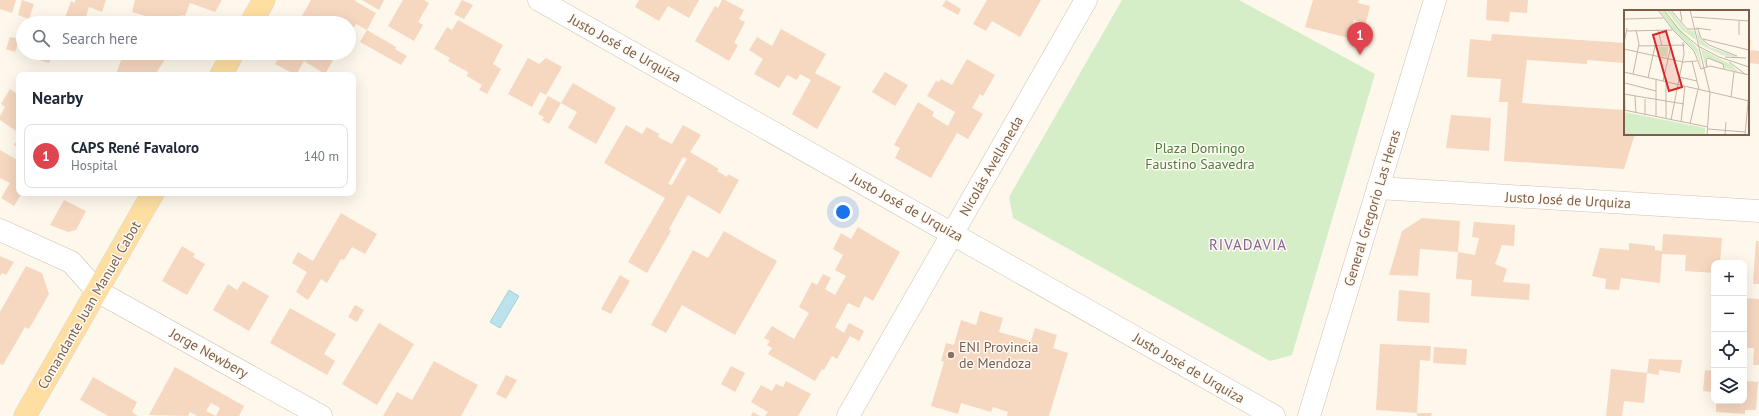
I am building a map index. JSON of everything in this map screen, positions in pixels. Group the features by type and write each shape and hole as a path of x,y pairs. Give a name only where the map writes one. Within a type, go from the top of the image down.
{"main road":[{"path":"255,16 264,0"},
{"path":"223,72 229,60"},
{"name":"Comandante Juan Manuel Cabot","path":"25,416 151,196"}],"street":[{"name":"Justo José de Urquiza","path":"539,0 1274,416"},
{"name":"Nicolás Avellaneda","path":"848,416 1086,0"},
{"name":"General Gregorio Las Heras","path":"1309,416 1434,0"},
{"name":"Justo José de Urquiza","path":"1378,188 1759,211"},
{"name":"Jorge Newbery","path":"0,230 71,262 97,291 312,414"}],"green space":[{"name":"Plaza Domingo Faustino Saavedra","path":"1122,0 1239,0 1375,74 1292,355 1270,361 1013,218 1009,197"}],"water":[{"path":"509,290 519,296 500,328 490,322"}],"building":[{"path":"0,0 16,0 12,13 0,9"},
{"path":"22,0 34,4 30,16 18,15"},
{"path":"75,0 106,0 102,12 89,7 86,16 66,16 71,1 75,3"},
{"path":"135,0 222,0 215,12 190,3 185,16 146,16 132,12"},
{"path":"311,0 355,0 376,13 367,30 356,24 356,16 302,16"},
{"path":"362,0 384,0 379,10"},
{"path":"403,0 424,0 429,3 418,22 423,25 414,41 388,26"},
{"path":"462,0 473,5 464,19 454,14"},
{"path":"639,0 699,0 689,18 668,6 659,21 635,7"},
{"path":"722,0 725,0 744,10 739,19 745,22 734,43 738,45 729,61 695,41 715,6 718,8"},
{"path":"946,0 961,9 958,15 942,6"},
{"path":"987,0 1041,0 1020,37 992,21 986,31 973,24"},
{"path":"1313,0 1359,0 1358,3 1370,6 1366,23 1354,20 1349,38 1305,27"},
{"path":"1487,0 1528,0 1527,13 1510,12 1509,22 1486,20"},
{"path":"458,20 503,45 493,64 501,69 487,94 479,90 482,85 467,76 468,72 448,61 450,58 434,49 447,27 452,30"},
{"path":"781,29 826,54 815,73 841,87 817,129 792,114 811,80 800,74 797,80 787,75 779,88 754,74 763,59 749,50 757,37 772,46"},
{"path":"367,30 396,47 395,49 407,56 401,65 360,42"},
{"path":"1492,34 1624,43 1624,63 1587,60 1587,64 1527,60 1522,103 1624,110 1624,135 1635,135 1624,169 1504,161 1508,102 1499,102 1501,79 1467,77 1470,39 1491,41"},
{"path":"10,37 16,38 15,52 6,49"},
{"path":"1749,39 1751,40 1750,50 1759,51 1759,64 1749,63"},
{"path":"528,58 539,64 546,58 562,67 546,95 540,92 532,107 508,94"},
{"path":"967,59 995,75 983,96 980,94 972,108 983,114 968,139 957,133 931,178 895,158 900,148 894,145 918,102 934,112 932,116 948,126 955,112 927,96 936,81 939,82 941,79 952,85"},
{"path":"40,60 50,60 49,63"},
{"path":"121,60 165,60 157,72 117,72"},
{"path":"277,60 333,60 326,72 322,72 304,61 298,72 290,72 275,64"},
{"path":"885,72 908,85 895,106 872,92"},
{"path":"573,83 616,108 596,144 568,128 577,112 561,103"},
{"path":"10,89 16,93 16,131 0,120 0,116 5,107 1,104"},
{"path":"548,96 561,103 549,124 542,120 544,117 538,114"},
{"path":"1451,115 1491,118 1489,151 1446,148"},
{"path":"626,125 642,134 647,127 659,134 658,137 672,144 683,125 701,135 690,152 719,169 717,171 727,177 728,174 739,180 720,214 688,195 669,229 671,231 647,273 628,262 665,198 604,163","holes":["683,157 687,159 672,185 668,184"]},
{"path":"0,150 16,159 16,196 20,196 14,206 1,198 10,183 0,178"},
{"path":"64,200 86,211 76,230 68,232 50,225"},
{"path":"341,213 377,234 365,254 352,247 344,260 341,259 327,283 321,279 308,300 296,292 307,272 292,263 298,252 313,261"},
{"path":"1422,218 1460,221 1458,252 1420,249 1418,276 1389,275 1402,231"},
{"path":"1474,222 1515,225 1514,246 1502,245 1495,264 1507,269 1503,282 1530,284 1529,300 1471,296 1472,280 1456,279 1458,252 1475,255 1479,238 1472,237"},
{"path":"858,227 900,252 873,301 865,296 859,308 848,303 835,327 844,333 849,323 864,331 859,341 850,336 837,359 832,356 824,370 822,369 815,381 768,354 772,348 767,345 770,341 764,338 772,326 794,339 809,313 799,307 812,282 817,285 823,274 831,278 825,289 835,295 846,276 835,270 843,255 833,249 841,233 851,239"},
{"path":"724,231 777,261 735,335 682,305 666,333 651,325 693,250 708,258"},
{"path":"1663,234 1722,238 1720,260 1711,260 1711,273 1685,271 1686,255 1662,254 1660,283 1621,278 1619,290 1605,289 1606,279 1592,276 1600,248 1629,250 1629,243 1655,246 1655,250 1662,251"},
{"path":"1756,241 1759,241 1759,284 1753,284"},
{"path":"182,246 195,254 193,257 205,264 187,295 162,281"},
{"path":"0,256 14,262 6,275 2,273 0,276"},
{"path":"26,266 42,273 49,294 29,329 25,327 3,365 0,364 0,312"},
{"path":"620,275 630,281 611,314 601,309"},
{"path":"243,281 269,296 249,331 213,310 228,284 237,290"},
{"path":"1399,290 1430,293 1429,323 1397,321"},
{"path":"1747,298 1759,299 1759,365 1753,365 1754,348 1747,348"},
{"path":"355,305 364,310 357,322 348,317"},
{"path":"290,308 336,334 324,354 335,361 327,375 270,343"},
{"path":"980,311 1003,318 999,332 1031,341 1035,328 1057,335 1053,348 1068,353 1049,416 1007,416 1008,412 993,407 991,412 961,403 958,414 931,406 944,362 941,361 946,343 954,345 961,320 976,325"},
{"path":"379,323 414,344 377,405 342,384"},
{"path":"1380,344 1431,346 1430,361 1420,360 1417,413 1376,410"},
{"path":"1434,347 1467,349 1466,365 1433,363"},
{"path":"1649,359 1682,360 1680,373 1659,370 1659,375 1647,373"},
{"path":"434,361 478,385 461,416 383,416 397,392 412,400"},
{"path":"731,366 745,373 735,392 721,384"},
{"path":"175,367 244,406 239,416 216,416 197,416 190,412 188,416 149,415","holes":["211,403 220,408 216,416 206,411"]},
{"path":"1611,369 1647,373 1644,403 1624,401 1622,416 1606,416"},
{"path":"1705,370 1711,371 1711,392 1703,391"},
{"path":"506,375 517,380 506,399 496,394"},
{"path":"93,377 137,402 132,412 138,416 108,416 80,400"},
{"path":"786,381 811,394 798,416 765,416 768,412 751,402 761,385 772,391 776,384 783,387"},
{"path":"1747,381 1758,382 1756,410 1745,410 1745,414 1716,412 1716,404 1747,404"},
{"path":"753,412 760,416 751,416"},
{"path":"1417,413 1432,413 1431,416 1417,416"}],"place":[{"name":"CAPS René Favaloro","path":"1360,55"},
{"name":"ENI Provincia de Mendoza","path":"951,355"}],"district":[{"name":"RIVADAVIA","path":"1248,244"}]}
